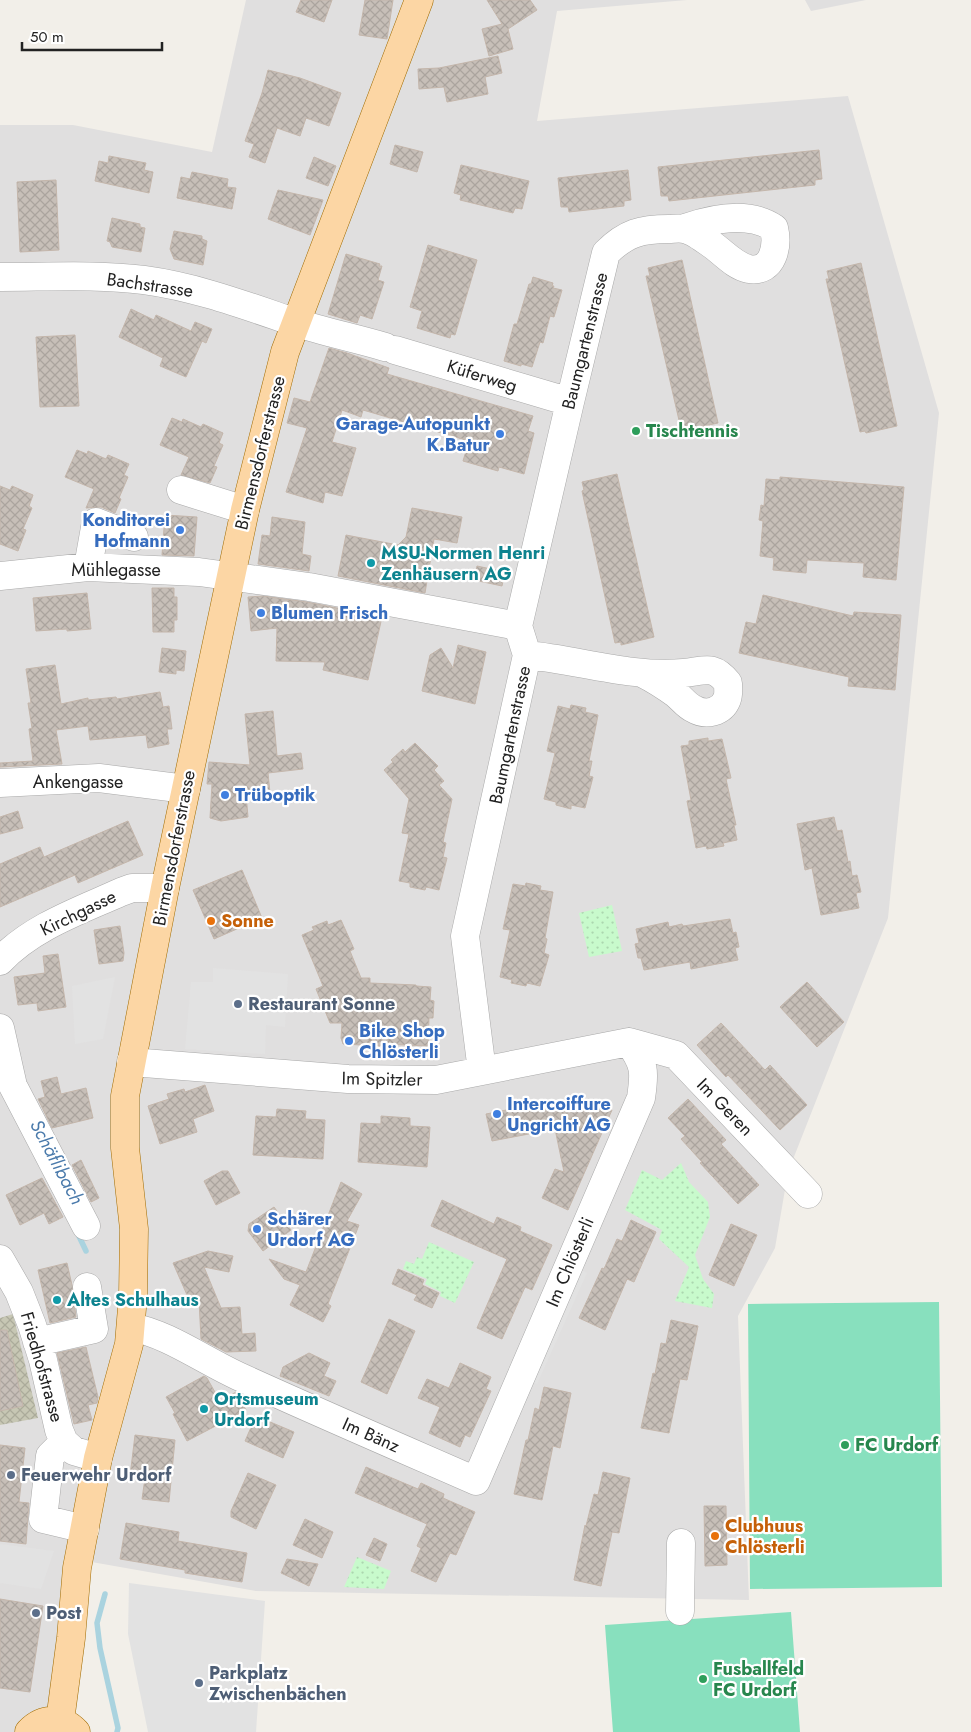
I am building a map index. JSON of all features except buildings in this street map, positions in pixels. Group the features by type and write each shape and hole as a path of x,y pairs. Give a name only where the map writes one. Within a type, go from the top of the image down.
{"main road":[{"name":"Birmensdorferstrasse","path":"29,1732 38,1724 49,1720 68,1726 71,1638 77,1568 98,1458 124,1362 131,1327 134,1229 125,1148 125,1096 165,888 246,510 285,352 419,0"}],"street":[{"name":"Baumgartenstrasse","path":"482,1071 465,936 527,655 518,626 570,402 606,253 619,240 632,234 650,229 685,228"},
{"name":"Bachstrasse","path":"0,277 102,277 144,280 188,288 228,299 296,322"},
{"name":"Küferweg","path":"296,322 570,402"},
{"path":"181,490 246,510"},
{"path":"88,567 96,522 134,537"},
{"name":"Mühlegasse","path":"0,576 88,567 199,572 309,587 518,626"},
{"path":"527,655 554,657 642,673"},
{"name":"Ankengasse","path":"0,783 99,778 186,789"},
{"name":"Kirchgasse","path":"0,961 29,937 53,923 120,892 132,888 165,888"},
{"path":"0,1028 13,1086 86,1226"},
{"name":"Im Spitzler","path":"131,1062 348,1079 436,1080 629,1042"},
{"name":"Im Geren","path":"629,1042 676,1055 808,1194"},
{"name":"Im Chlösterli","path":"476,1481 641,1098 644,1075 639,1056 629,1042"},
{"name":"Friedhofstrasse","path":"0,1259 19,1292 37,1342 64,1442 74,1451 98,1458"},
{"path":"37,1342 94,1329 88,1287"},
{"name":"Im Bänz","path":"131,1327 157,1334 221,1368 279,1395 476,1481"},
{"path":"64,1442 50,1456 43,1519 85,1528"},
{"path":"680,1611 681,1543"}],"shaded area":[{"path":"246,0 687,0 557,11 537,121 848,96 939,413 888,918 788,1172 775,1248 738,1316 749,1600 256,1591 69,1558 55,1732 0,1732 0,125 73,125 212,152"},
{"path":"805,0 866,0 811,11"},
{"name":"Restaurant Sonne","path":"213,968 288,974 285,1027 266,1025 265,1054 185,1049 191,982 213,982"},
{"path":"115,977 103,1039 75,1044 72,986"},
{"path":"575,1267 587,1273 537,1384 524,1378"},
{"path":"13,1314 38,1418 0,1425 0,1318"},
{"path":"0,1544 54,1551 41,1589 0,1583"},
{"name":"Parkplatz Zwischenbächen","path":"129,1583 265,1601 256,1732 148,1732 128,1634"}],"green space":[{"path":"612,905 622,951 589,957 579,913"},
{"path":"681,1163 689,1182 708,1202 710,1217 695,1255 703,1279 714,1294 712,1308 675,1301 689,1267 659,1239 662,1230 625,1210 642,1170 662,1180"},
{"path":"429,1242 474,1262 455,1303 440,1296 441,1292 425,1284 427,1279 403,1269 406,1261 414,1264 417,1257 422,1259"},
{"name":"FC Urdorf","path":"939,1302 942,1587 750,1589 748,1304"},
{"path":"357,1557 391,1571 384,1589 344,1587"},
{"name":"Fusballfeld FC Urdorf","path":"791,1612 800,1732 613,1732 605,1625"}],"waterway":[{"name":"Schäflibach","path":"77,1232 86,1251"},
{"name":"Schäflibach","path":"105,1594 97,1623 100,1648 118,1728 117,1732"}],"place":[{"name":"Tischtennis","path":"636,431"},
{"name":"Garage-Autopunkt K.Batur","path":"500,434"},
{"name":"Konditorei Hofmann","path":"180,530"},
{"name":"MSU-Normen Henri Zenhäusern AG","path":"371,563"},
{"name":"Blumen Frisch","path":"261,613"},
{"name":"Trüboptik","path":"225,795"},
{"name":"Sonne","path":"211,921"},
{"name":"Restaurant Sonne","path":"238,1004"},
{"name":"Bike Shop Chlösterli","path":"349,1041"},
{"name":"Intercoiffure Ungricht AG","path":"497,1114"},
{"name":"Schärer Urdorf AG","path":"257,1229"},
{"name":"Altes Schulhaus","path":"57,1300"},
{"name":"Ortsmuseum Urdorf","path":"204,1409"},
{"name":"FC Urdorf","path":"845,1445"},
{"name":"Feuerwehr Urdorf","path":"11,1475"},
{"name":"Clubhuus Chlösterli","path":"715,1536"},
{"name":"Post","path":"36,1613"},
{"name":"Fusballfeld FC Urdorf","path":"703,1679"},
{"name":"Parkplatz Zwischenbächen","path":"199,1683"}]}
